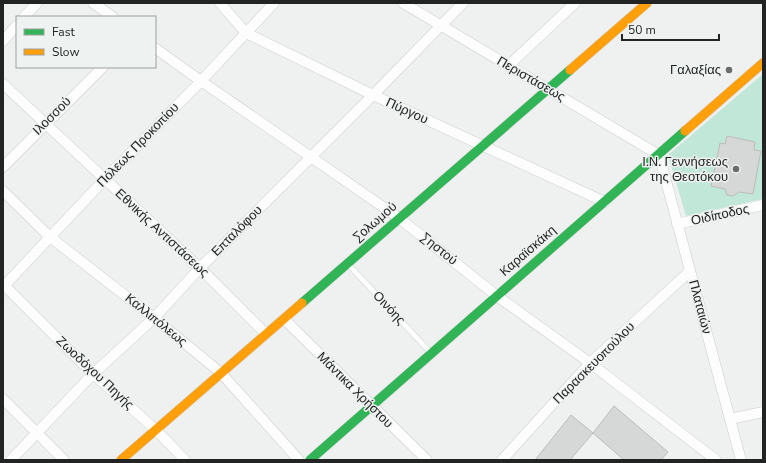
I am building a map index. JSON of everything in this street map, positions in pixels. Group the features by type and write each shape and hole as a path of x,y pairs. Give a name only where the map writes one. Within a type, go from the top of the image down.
{"street":[{"path":"25,16 37,3"},
{"path":"93,3 109,11"},
{"name":"Πύργου","path":"220,3 246,33 373,95 605,202"},
{"name":"Πόλεως Προκοπίου","path":"4,287 50,236 201,81 274,3"},
{"name":"Περιστάσεως","path":"403,3 658,155"},
{"name":"Επταλόφου","path":"11,460 94,374 154,318 200,268 463,3"},
{"path":"508,66 575,3"},
{"name":"Σολωμού","path":"121,460 647,3"},
{"path":"3,41 16,26"},
{"name":"Σηστού","path":"156,49 399,218 497,296 590,363 716,460"},
{"name":"Καραϊσκάκη","path":"310,460 763,63"},
{"name":"Ιλοσσού","path":"3,167 102,68"},
{"name":"Εθνικής Αντιστάσεως","path":"3,84 46,123 104,180 200,268 266,334"},
{"name":"Πλαταιών","path":"658,155 741,460"},
{"name":"Καλλιπόλεως","path":"3,190 50,236 221,373 299,460"},
{"name":"Οιδίποδος","path":"677,224 763,205"},
{"name":"Παρασκευοπούλου","path":"502,460 590,363 690,271"},
{"name":"Ζωοδόχου Πηγής","path":"4,287 94,374 156,430 185,460"},
{"name":"Μάντικα Χρήστου","path":"284,319 427,460"},
{"path":"3,399 64,460"},
{"path":"730,419 763,412"}],"lane":[{"name":"Οινόης","path":"348,263 431,353"}],"green space":[{"path":"763,74 763,199 686,216 668,155"}],"building":[{"name":"Ι.Ν. Γεννήσεως της Θεοτόκου","path":"727,136 755,142 754,150 761,151 753,194 739,192 733,196 727,195 725,189 711,186 720,143 725,144"},
{"path":"614,406 668,452 661,460 624,460 593,433"},
{"path":"571,415 593,433 570,460 535,460"}],"traffic: fast":[{"path":"302,303 570,70"},
{"path":"310,460 685,131"}],"traffic: slow":[{"path":"570,70 647,3"},
{"path":"685,131 763,63"},
{"path":"121,460 302,303"}],"place":[{"name":"Γαλαξίας","path":"729,70"},
{"name":"Ι.Ν. Γεννήσεως της Θεοτόκου","path":"736,169"}]}
